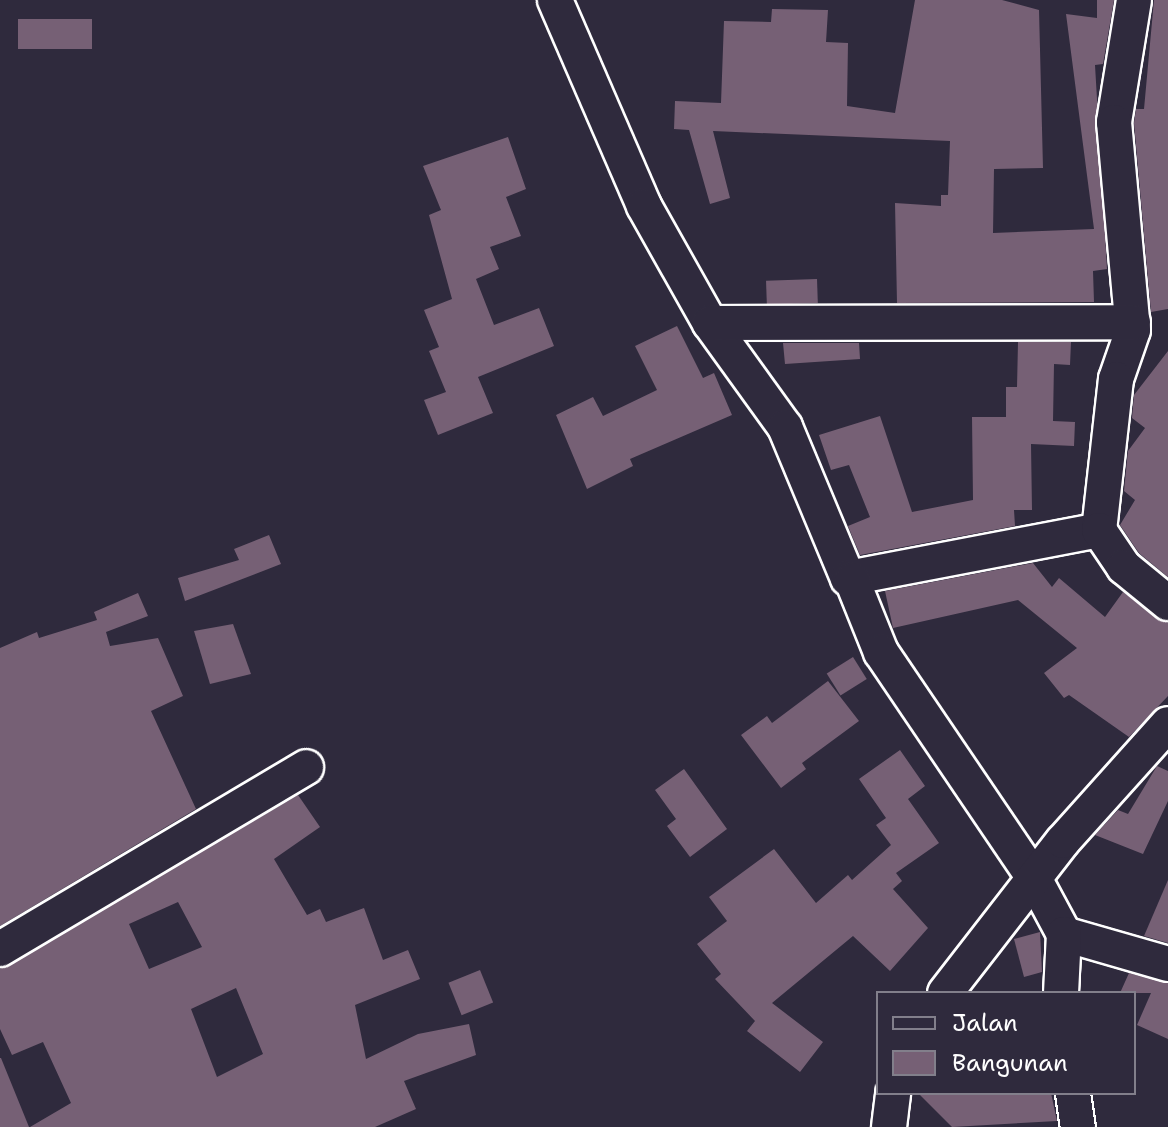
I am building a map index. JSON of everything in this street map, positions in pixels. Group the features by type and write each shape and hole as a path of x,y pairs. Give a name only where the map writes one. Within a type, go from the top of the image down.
{"street":[{"path":"555,0 644,206 710,323 785,427 881,652 1034,878 1064,934 1061,991"},
{"path":"1134,0 1114,122 1133,322 1116,379 1099,530 1124,567 1168,603"},
{"path":"710,323 1133,322"},
{"path":"852,580 984,548 1099,530"},
{"path":"947,991 1034,878 1168,724"},
{"path":"0,949 306,767"},
{"path":"1064,934 1168,964"},
{"path":"889,1127 893,1095"},
{"path":"1073,1095 1078,1127"}],"building":[{"path":"915,0 1002,0 1039,10 1043,168 994,169 993,233 1094,229 1066,14 1097,18 1097,0 1114,0 1103,64 1095,65 1107,269 1093,271 1094,302 897,303 895,203 941,206 941,195 948,195 950,141 713,131 730,198 710,204 689,130 674,129 675,101 721,103 724,21 771,22 772,9 828,10 826,42 848,43 847,106 895,113"},
{"path":"1154,0 1168,0 1168,309 1151,312 1134,123 1136,109 1144,109"},
{"path":"18,19 92,19 92,49 18,49"},
{"path":"508,137 526,189 506,197 521,236 490,247 499,269 476,279 494,325 539,308 554,346 478,377 493,413 438,435 424,400 446,392 429,351 439,347 424,310 452,299 429,215 441,210 423,166"},
{"path":"817,279 818,303 767,305 766,281"},
{"path":"677,326 703,378 714,373 732,415 630,459 633,466 587,489 556,415 593,397 603,416 657,390 635,346"},
{"path":"1018,342 1071,342 1070,365 1054,364 1053,421 1075,422 1074,446 1031,444 1032,510 1014,510 1015,526 860,555 848,526 870,517 849,465 831,470 819,435 880,416 912,512 973,500 972,417 1006,417 1006,387 1017,387"},
{"path":"783,343 859,343 860,359 785,364"},
{"path":"1168,351 1168,577 1139,553 1120,525 1135,500 1124,491 1128,451 1145,428 1132,418 1134,395"},
{"path":"269,535 281,564 185,601 178,578 239,560 234,549"},
{"path":"1033,563 1052,587 1059,578 1105,617 1123,592 1168,623 1168,696 1129,737 1069,695 1064,698 1044,673 1077,648 1018,600 893,628 885,591"},
{"path":"138,593 148,616 106,632 110,646 158,638 183,696 151,711 196,809 0,926 0,648 37,632 39,638 97,620 94,612"},
{"path":"233,624 251,674 210,684 194,631"},
{"path":"853,657 867,679 840,695 827,673"},
{"path":"828,681 859,721 802,763 806,769 781,788 741,735 767,716 772,723"},
{"path":"900,750 925,786 908,799 939,843 896,873 902,881 893,889 928,928 890,971 853,936 772,1003 823,1042 800,1072 747,1031 755,1021 715,979 721,974 697,944 727,921 709,897 774,849 816,903 848,875 852,880 891,845 876,825 886,818 859,779"},
{"path":"1157,766 1168,771 1168,801 1143,854 1095,835 1118,810 1128,814"},
{"path":"684,769 727,829 690,857 667,826 676,819 655,790"},
{"path":"298,795 320,827 274,859 307,915 320,909 326,922 364,908 383,960 408,950 420,979 355,1005 366,1059 418,1034 469,1024 476,1055 404,1081 416,1109 375,1127 30,1127 71,1103 43,1042 12,1055 0,1029 0,969","holes":["178,902 202,947 149,969 129,924","236,988 263,1054 217,1077 191,1009"]},
{"path":"1168,880 1168,943 1144,936"},
{"path":"1040,932 1042,972 1024,977 1014,939"},
{"path":"480,970 493,1002 462,1015 448,983"},
{"path":"1129,973 1168,983 1168,1039 1137,1025 1151,993 1121,991"},
{"path":"1,1058 29,1127 0,1127"},
{"path":"920,1095 1051,1095 1057,1121 952,1127"}]}
